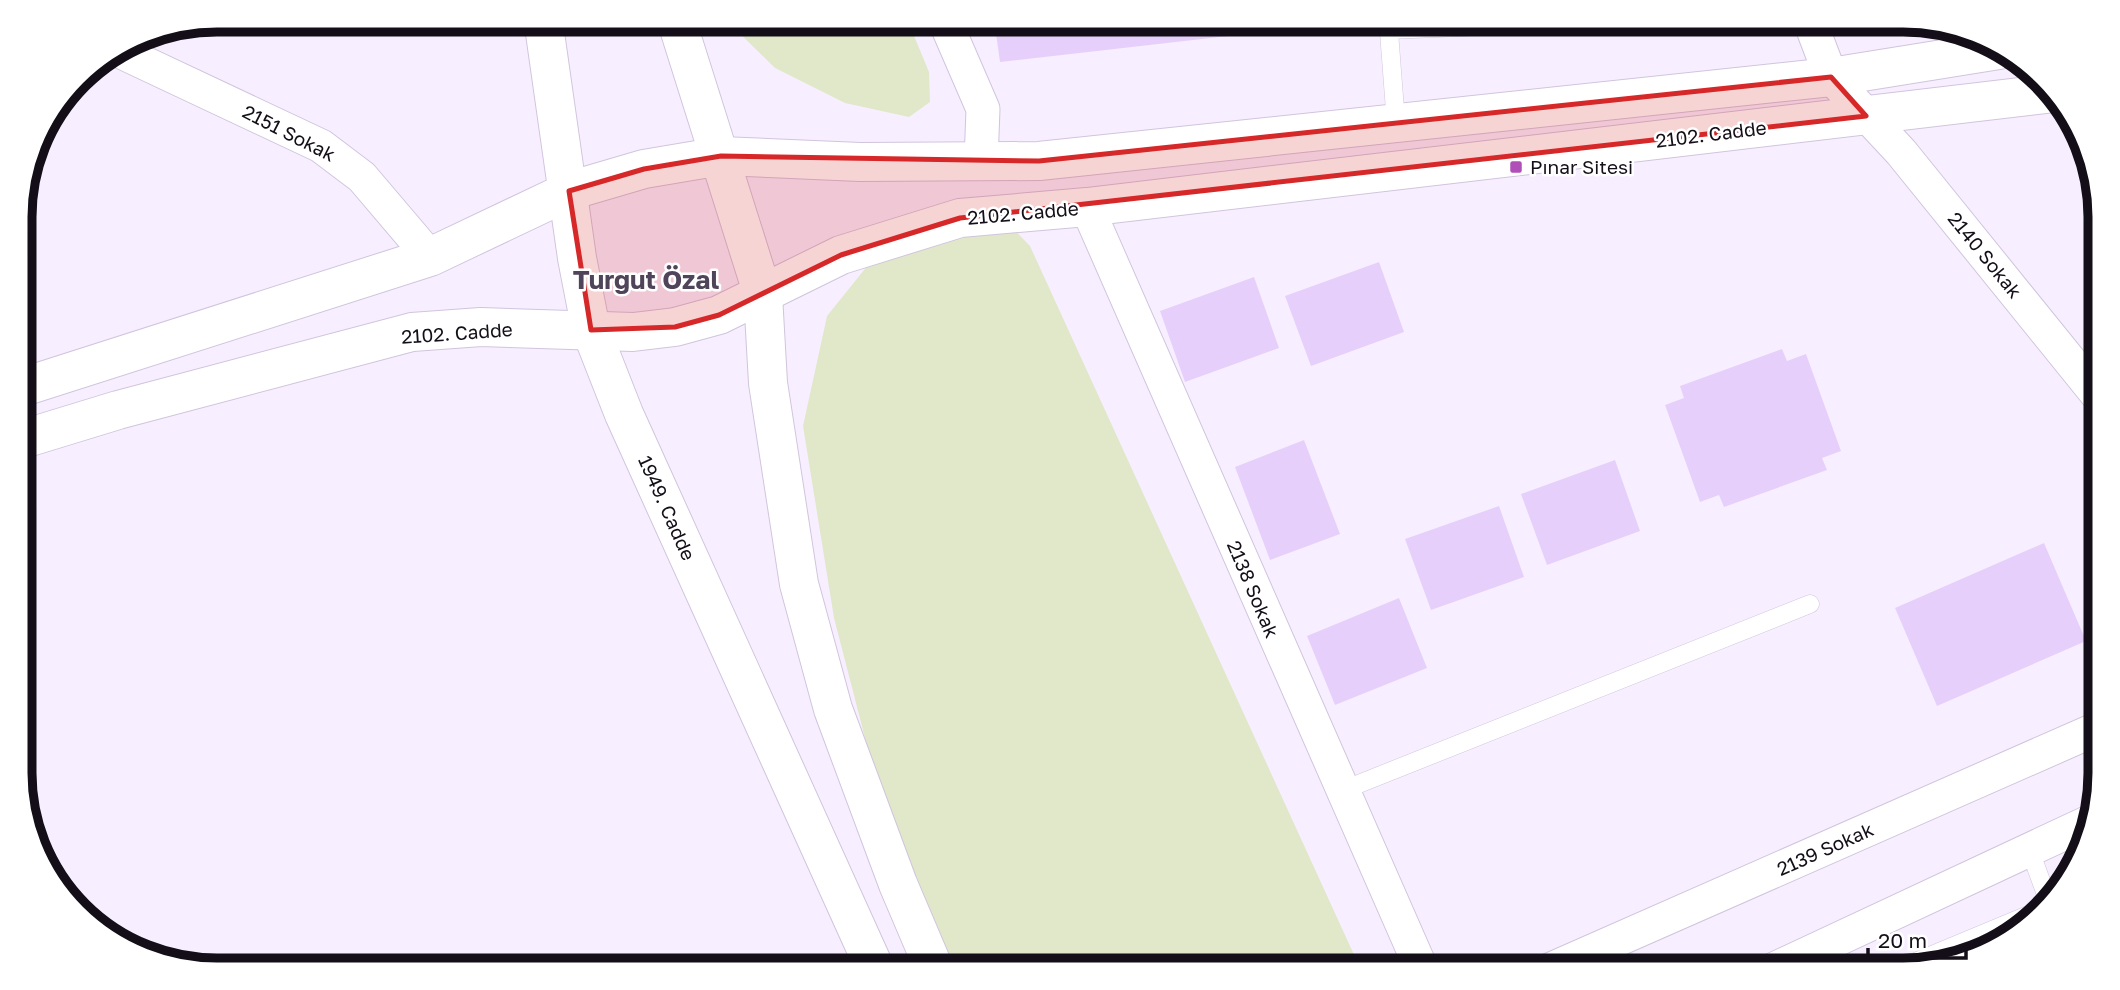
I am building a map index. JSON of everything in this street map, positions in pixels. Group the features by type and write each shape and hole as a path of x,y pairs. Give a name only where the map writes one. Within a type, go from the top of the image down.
{"street":[{"name":"1949. Cadde","path":"545,32 569,191 576,258 591,330 624,414 870,958"},
{"path":"680,32 763,295 768,383 799,584 833,709 898,884 929,958"},
{"path":"950,32 983,109 981,162"},
{"path":"1815,32 1831,77"},
{"path":"32,384 430,257 569,191 644,169 721,156 860,162 1039,161 1831,77 1987,52"},
{"name":"2151 Sokak","path":"128,55 321,146 362,177 430,257"},
{"name":"2140 Sokak","path":"1831,77 1901,152 2088,383"},
{"name":"2102. Cadde","path":"32,436 118,410 412,332 481,327 633,332 675,327 719,315 841,255 960,218 1087,207 2042,95"},
{"name":"2138 Sokak","path":"1087,207 1416,958"},
{"name":"2139 Sokak","path":"1576,958 2088,733"},
{"path":"1797,958 2080,826"}],"lane":[{"path":"1389,32 1396,123"},
{"path":"1341,791 1810,604"},
{"path":"2029,848 2045,892"},
{"path":"1929,956 2016,920"}],"highlighted area":[{"path":"1831,77 1866,116 960,218 841,255 719,315 675,327 591,330 569,191 644,169 721,156 1039,161"}],"green space":[{"path":"738,32 912,32 929,72 930,102 909,117 845,103 775,68"},
{"path":"1004,219 1030,246 1356,958 948,958 872,765 834,618 803,426 827,316 868,265"}],"building":[{"path":"996,32 1263,32 1000,62"},
{"path":"1379,262 1404,332 1311,366 1285,296"},
{"path":"1254,277 1279,348 1185,382 1160,311"},
{"path":"1782,349 1787,361 1806,354 1841,451 1822,458 1827,470 1724,507 1719,495 1700,502 1665,405 1684,398 1680,386"},
{"path":"1304,440 1340,534 1270,560 1235,467"},
{"path":"1615,460 1640,531 1547,565 1521,494"},
{"path":"1499,506 1524,577 1431,610 1405,539"},
{"path":"2044,543 2086,641 1937,706 1895,608"},
{"path":"1399,598 1427,668 1335,705 1307,636"}],"place":[{"name":"Pınar Sitesi","path":"1516,167"}],"district":[{"name":"Turgut Özal","path":"646,280"}]}
